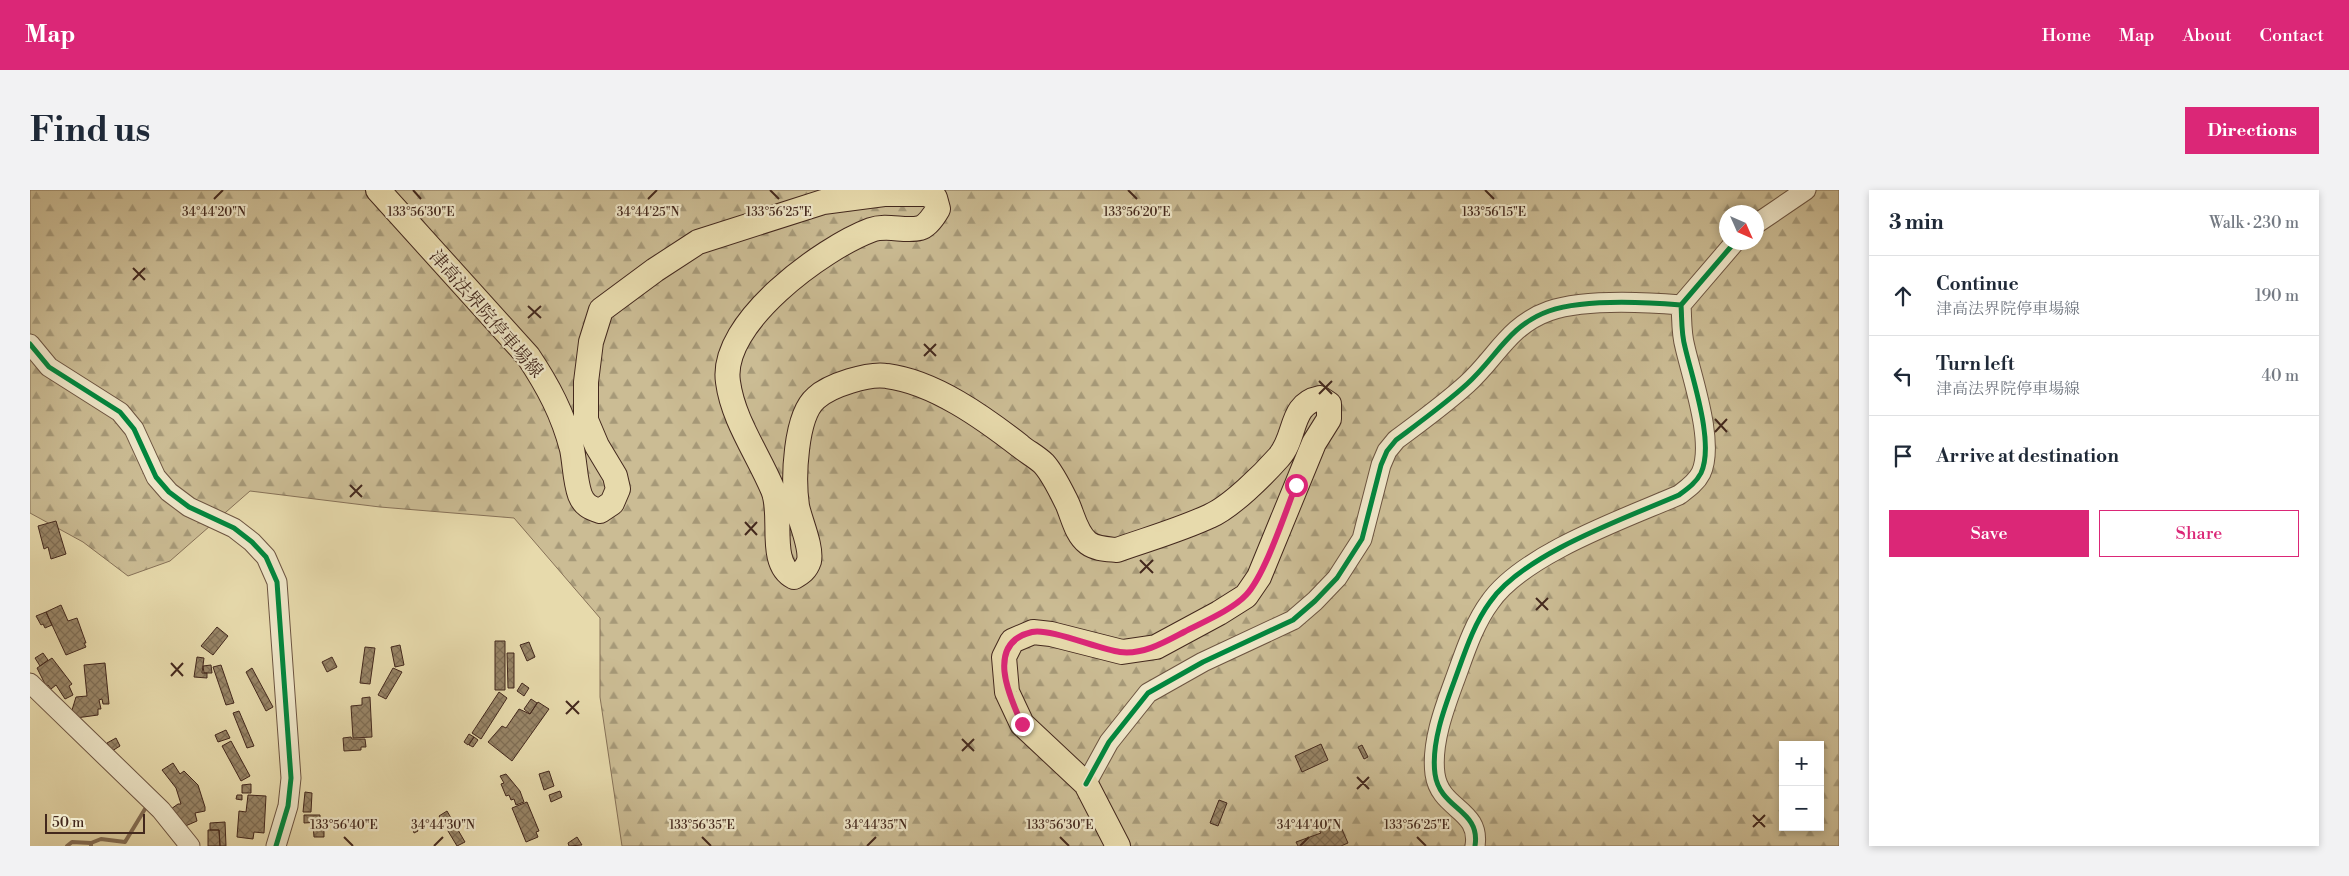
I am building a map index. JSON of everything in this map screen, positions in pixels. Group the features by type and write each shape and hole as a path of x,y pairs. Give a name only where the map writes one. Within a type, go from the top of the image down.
{"main road":[{"name":"津高法界院停車場線","path":"378,190 528,356 562,413 572,450 580,496 588,507 600,511 612,503 618,488 615,476 597,446 586,420 586,382 591,342 601,310 655,270 698,242 823,202 884,194 926,194 935,198 938,210 920,228 879,227 849,238 816,259 768,301 746,324 732,349 727,380 736,412 774,492 778,523 779,560 786,573 794,577 804,571 809,560 797,505 796,453 802,417 816,398 837,386 859,379 886,376 912,382 940,394 989,422 1044,464 1066,502 1078,531 1088,543 1101,549 1117,550 1211,516 1227,506 1281,455 1300,408 1311,400 1320,398 1329,404 1329,419 1314,443 1259,577 1246,596 1156,647 1122,652 1094,647 1051,634 1033,632 1012,641 1004,658 1007,692 1022,724 1086,784 1118,846"}],"street":[{"path":"1764,219 1806,190"},
{"path":"1475,846 1476,833 1473,823 1446,798 1438,787 1435,773 1435,752 1446,703 1467,646 1489,602 1507,581 1567,544 1679,495 1693,485 1701,474 1705,459 1702,415 1684,344 1681,305 1728,250"},
{"path":"1086,784 1109,742 1148,693 1203,662 1293,620 1316,601 1337,578 1362,539 1381,465 1387,451 1396,440 1468,383 1510,335 1526,323 1549,312 1570,306 1640,302 1681,305"},
{"path":"30,344 49,367 120,412 134,429 156,477 169,492 189,507 234,528 266,557 277,582 291,778 288,806 276,846"},
{"path":"30,683 161,810 190,846"}],"green space":[{"path":"30,190 1839,190 1839,846 622,846 600,697 600,618 514,518 380,507 250,491 170,561 128,576 83,542 30,513"}],"building":[{"path":"56,521 66,554 51,559 48,547 44,549 38,526"},
{"path":"61,605 68,621 77,618 86,643 84,643 86,647 66,655 46,612"},
{"path":"46,612 52,625 45,628 36,616"},
{"path":"217,627 228,636 213,655 201,646"},
{"path":"495,641 505,641 505,690 495,690"},
{"path":"529,642 535,657 527,661 520,645"},
{"path":"400,645 404,665 395,667 391,647"},
{"path":"365,647 375,648 370,684 360,683"},
{"path":"43,653 48,660 40,666 35,658"},
{"path":"507,653 514,653 514,688 508,688"},
{"path":"197,657 204,658 202,673 207,673 207,678 194,677"},
{"path":"332,657 337,667 327,672 322,662"},
{"path":"52,658 72,684 69,686 73,695 65,699 56,685 51,689 48,685 46,686 37,668"},
{"path":"105,663 109,704 103,704 102,699 99,700 101,709 98,709 98,715 76,718 72,710 76,697 87,696 84,665"},
{"path":"211,665 212,673 204,673 203,666"},
{"path":"221,665 234,703 226,705 213,667"},
{"path":"252,668 273,707 266,711 246,672"},
{"path":"393,668 402,672 386,699 378,695"},
{"path":"522,683 529,688 524,696 517,691"},
{"path":"499,692 507,698 481,739 472,733"},
{"path":"370,697 372,737 353,738 351,706 362,705 362,698"},
{"path":"531,699 537,703 530,714 524,709"},
{"path":"538,702 549,709 512,761 488,742 502,726 506,728 519,709 530,714"},
{"path":"239,711 254,746 247,748 233,713"},
{"path":"226,730 230,738 218,742 215,735"},
{"path":"469,734 474,737 468,745 464,742"},
{"path":"351,737 352,739 365,739 366,747 361,747 361,750 344,751 343,738"},
{"path":"474,737 478,740 473,747 469,745"},
{"path":"116,738 120,746 112,751 107,743"},
{"path":"231,741 250,776 241,781 222,746"},
{"path":"1321,744 1328,760 1302,772 1295,756"},
{"path":"1362,745 1368,757 1364,759 1358,747"},
{"path":"173,763 180,774 184,771 198,785 205,807 205,811 195,813 197,821 183,827 171,809 181,804 176,788 162,770"},
{"path":"549,771 554,786 544,790 539,774"},
{"path":"506,774 520,791 524,802 516,805 514,799 511,800 509,795 506,796 501,784 504,783 500,776"},
{"path":"251,784 251,793 242,793 242,785"},
{"path":"560,791 562,797 551,802 549,795"},
{"path":"305,792 312,793 311,812 303,812"},
{"path":"237,795 242,795 242,800 236,799"},
{"path":"248,795 266,796 264,833 254,832 253,839 237,837 239,811 246,812"},
{"path":"1219,800 1227,803 1218,826 1210,823"},
{"path":"527,802 539,831 536,832 538,837 526,842 512,808"},
{"path":"447,811 465,842 457,846 439,816"},
{"path":"304,815 320,815 320,822 304,823"},
{"path":"225,822 226,846 220,846 219,830 210,830 210,823"},
{"path":"313,825 324,825 324,837 314,837"},
{"path":"415,825 418,831 414,833 412,827"},
{"path":"1340,825 1348,843 1341,846 1298,846 1296,842 1321,833 1319,830 1329,826 1330,829"},
{"path":"208,830 219,830 220,846 208,846"},
{"path":"577,837 582,845 569,846 568,843"}],"waterway":[{"path":"91,843 101,839 125,842 145,809"},
{"path":"67,846 72,842 91,843 91,846"}],"cycle path":[{"path":"1475,846 1475,834 1472,824 1451,803 1438,786 1434,763 1443,715 1469,640 1490,602 1505,585 1526,568 1577,539 1679,495 1699,477 1705,460 1704,428 1684,342 1681,305 1728,250"},
{"path":"1086,784 1109,742 1148,693 1203,662 1293,620 1337,578 1362,539 1381,465 1387,451 1396,440 1467,384 1513,333 1535,317 1563,307 1596,303 1632,302 1681,305"},
{"path":"30,344 49,367 120,412 134,429 156,477 169,492 189,507 234,528 252,542 266,557 277,582 291,778 288,806 276,846"}],"route":[{"path":"1022,724 1007,692 1004,658 1012,641 1033,632 1051,634 1094,647 1122,652 1156,647 1219,613 1246,596 1259,577 1296,485"}]}
